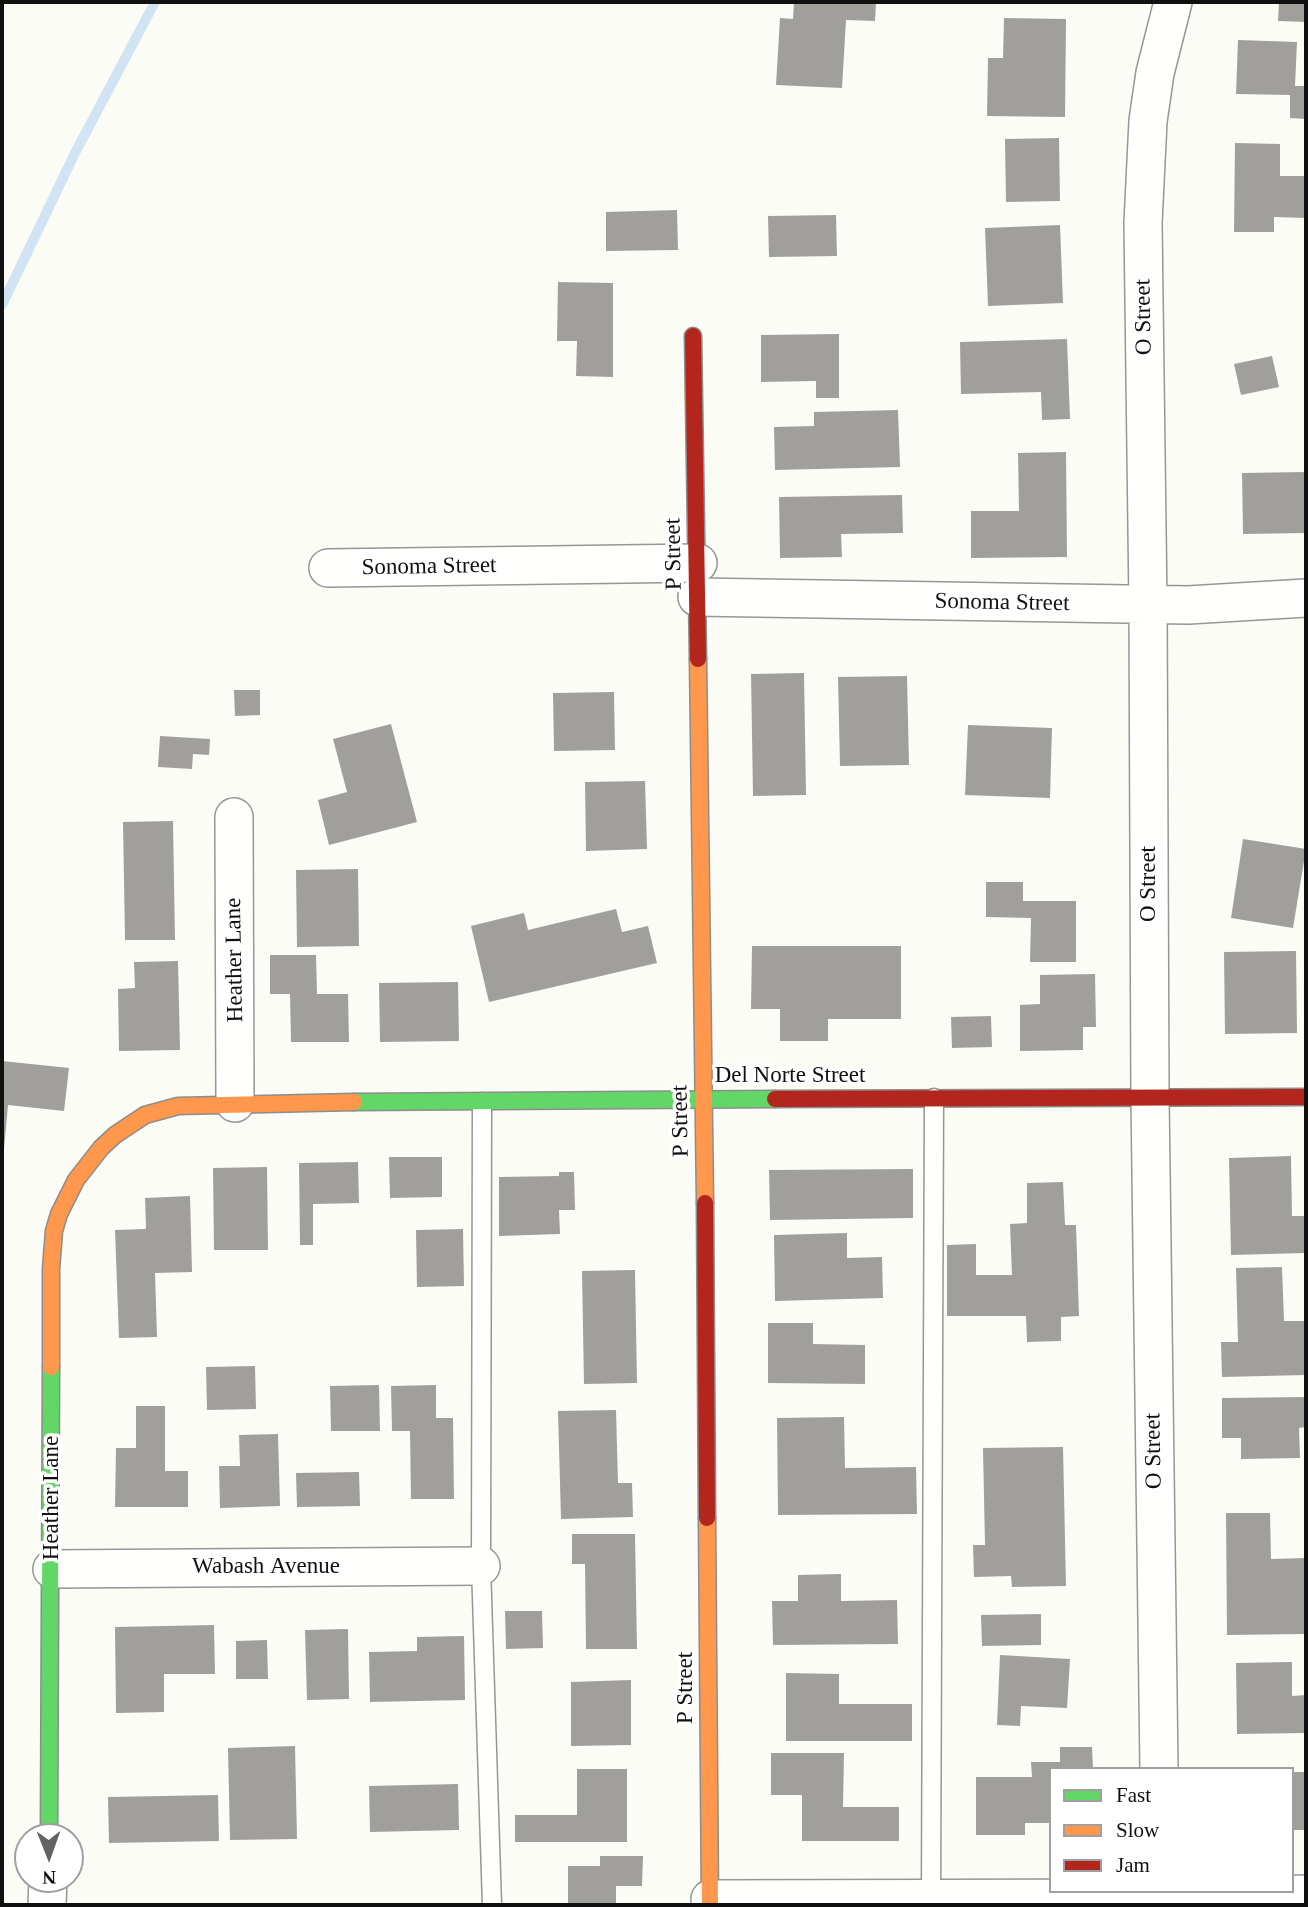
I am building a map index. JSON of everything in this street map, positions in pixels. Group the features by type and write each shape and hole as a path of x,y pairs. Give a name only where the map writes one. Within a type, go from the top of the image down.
{"street":[{"name":"O Street","path":"1159,1767 1150,1098 1144,169 1155,73 1173,2"},
{"name":"P Street","path":"693,336 704,1099 710,1902"},
{"name":"Sonoma Street","path":"328,568 697,580 1148,605 1306,598"},
{"name":"Heather Lane","path":"234,817 235,1103"},
{"name":"Del Norte Street","path":"85,1167 120,1131 145,1115 176,1107 235,1103 1306,1097"},
{"name":"Heather Lane","path":"49,1823 51,1269 54,1230 65,1198 85,1167"},
{"name":"Wabash Avenue","path":"52,1569 481,1566"},
{"path":"710,1902 1306,1894"}],"lane":[{"path":"931,1899 934,1098"},
{"path":"482,1102 481,1566 492,1905"}],"building":[{"path":"794,2 876,2 875,21 846,20 842,88 776,85 780,18 793,19"},
{"path":"1279,2 1306,2 1306,22 1278,21"},
{"path":"1004,18 1066,19 1065,117 987,116 988,58 1003,58"},
{"path":"1238,40 1297,42 1295,86 1306,86 1306,119 1290,118 1290,95 1236,94"},
{"path":"1059,138 1060,201 1006,202 1005,139"},
{"path":"1235,143 1280,144 1280,176 1306,176 1306,218 1274,217 1274,232 1234,232"},
{"path":"677,210 678,250 606,251 606,212"},
{"path":"836,215 837,256 769,257 768,216"},
{"path":"1060,225 1063,303 988,306 985,228"},
{"path":"558,282 613,283 613,377 576,376 577,341 557,341"},
{"path":"839,334 839,398 816,398 816,381 761,382 761,335"},
{"path":"1067,339 1070,419 1042,420 1041,392 961,394 960,342"},
{"path":"1272,356 1279,387 1241,395 1234,364"},
{"path":"898,410 900,467 775,470 774,427 814,426 814,412"},
{"path":"1066,452 1067,557 971,558 971,511 1019,511 1018,453"},
{"path":"1305,472 1306,533 1243,534 1242,473"},
{"path":"902,495 903,533 841,534 842,557 780,558 779,497"},
{"path":"804,673 806,795 753,796 751,674"},
{"path":"907,676 909,765 840,766 838,677"},
{"path":"234,690 260,690 260,715 235,716"},
{"path":"614,692 615,750 554,751 553,693"},
{"path":"391,724 417,822 329,845 318,800 347,792 333,739"},
{"path":"968,725 1052,728 1050,798 965,795"},
{"path":"160,736 210,739 209,755 193,754 192,769 158,767"},
{"path":"645,781 647,849 586,851 585,782"},
{"path":"173,821 175,940 125,940 123,822"},
{"path":"1243,839 1306,849 1293,928 1231,918"},
{"path":"358,869 359,946 297,947 296,870"},
{"path":"986,882 1023,882 1023,901 1076,901 1076,962 1030,962 1031,918 986,917"},
{"path":"616,909 622,932 648,926 657,963 489,1002 471,926 524,913 528,930"},
{"path":"752,946 901,946 901,1019 828,1019 828,1041 780,1041 780,1009 751,1009"},
{"path":"1296,951 1297,1033 1225,1034 1224,952"},
{"path":"270,955 316,955 317,994 348,994 349,1042 291,1042 290,994 270,994"},
{"path":"178,961 180,1050 119,1051 118,989 135,988 134,962"},
{"path":"1095,974 1096,1027 1083,1027 1083,1050 1020,1051 1020,1005 1040,1004 1040,975"},
{"path":"458,982 459,1041 380,1042 379,983"},
{"path":"991,1016 992,1047 952,1048 951,1017"},
{"path":"2,1061 69,1068 64,1111 8,1105 4,1149 2,1149"},
{"path":"1291,1156 1292,1216 1306,1216 1306,1253 1231,1255 1229,1158"},
{"path":"389,1157 442,1157 442,1197 390,1198"},
{"path":"358,1162 359,1203 313,1204 313,1245 300,1245 299,1163"},
{"path":"267,1167 268,1250 214,1250 213,1168"},
{"path":"913,1169 913,1218 770,1220 769,1170"},
{"path":"559,1172 574,1172 575,1210 559,1210 560,1234 499,1236 499,1177 559,1176"},
{"path":"1063,1182 1065,1225 1076,1225 1079,1316 1061,1317 1061,1341 1027,1342 1026,1316 947,1316 947,1245 976,1244 976,1275 1012,1275 1010,1224 1027,1223 1027,1183"},
{"path":"190,1196 192,1272 155,1273 157,1337 119,1338 115,1230 146,1229 145,1198"},
{"path":"463,1229 464,1286 417,1287 416,1230"},
{"path":"847,1233 847,1258 882,1257 883,1298 775,1301 774,1235"},
{"path":"1282,1267 1284,1321 1306,1321 1306,1375 1222,1377 1221,1342 1238,1342 1236,1268"},
{"path":"635,1270 637,1383 584,1384 582,1271"},
{"path":"768,1323 813,1323 813,1344 865,1345 865,1384 768,1383"},
{"path":"255,1366 256,1409 207,1410 206,1367"},
{"path":"379,1385 380,1431 331,1431 330,1386"},
{"path":"436,1385 436,1418 453,1418 454,1499 411,1499 410,1431 392,1431 391,1386"},
{"path":"1306,1397 1306,1427 1299,1428 1300,1458 1241,1459 1241,1438 1222,1438 1222,1398"},
{"path":"136,1406 165,1406 165,1471 188,1471 188,1507 115,1507 116,1448 136,1448"},
{"path":"616,1410 618,1483 632,1483 633,1517 561,1519 558,1411"},
{"path":"844,1417 845,1468 916,1467 917,1514 778,1515 777,1418"},
{"path":"278,1434 280,1506 220,1508 219,1466 240,1466 239,1435"},
{"path":"1063,1447 1066,1586 1012,1587 1011,1576 974,1577 973,1545 985,1545 983,1448"},
{"path":"359,1472 360,1506 297,1507 296,1473"},
{"path":"1226,1513 1270,1513 1271,1559 1306,1558 1305,1634 1227,1635"},
{"path":"572,1534 635,1534 637,1649 586,1649 585,1564 572,1564"},
{"path":"841,1574 841,1601 897,1600 898,1644 773,1645 772,1601 798,1601 798,1575"},
{"path":"505,1611 542,1611 543,1648 506,1649"},
{"path":"1041,1614 1041,1645 982,1646 981,1615"},
{"path":"214,1625 215,1674 164,1674 164,1712 116,1713 115,1627"},
{"path":"348,1629 349,1699 307,1700 305,1630"},
{"path":"464,1636 465,1700 370,1702 369,1652 417,1651 417,1637"},
{"path":"267,1640 268,1679 236,1679 236,1641"},
{"path":"1000,1655 1070,1659 1067,1708 1021,1706 1020,1726 997,1725"},
{"path":"1292,1662 1292,1696 1306,1695 1306,1733 1237,1734 1236,1663"},
{"path":"786,1673 839,1674 839,1704 912,1704 912,1741 786,1741"},
{"path":"631,1680 631,1745 571,1746 571,1682"},
{"path":"295,1746 297,1839 230,1840 228,1748"},
{"path":"1060,1747 1092,1747 1093,1767 1049,1767 1049,1823 1025,1823 1025,1835 976,1835 976,1777 1032,1777 1031,1762 1060,1762"},
{"path":"771,1753 844,1753 843,1807 899,1807 899,1841 802,1841 802,1795 771,1795"},
{"path":"577,1769 627,1769 627,1842 515,1842 515,1815 577,1815"},
{"path":"1294,1772 1306,1772 1306,1830 1294,1830"},
{"path":"458,1784 459,1830 370,1832 369,1786"},
{"path":"218,1795 219,1841 109,1843 108,1797"},
{"path":"600,1856 643,1856 642,1886 616,1886 616,1905 568,1905 568,1866 600,1866"}],"waterway":[{"path":"2,305 75,153 155,2"}],"traffic: fast":[{"path":"354,1102 775,1099"},
{"path":"49,1823 51,1367"}],"traffic: slow":[{"path":"698,659 705,1203"},
{"path":"51,1367 51,1269 54,1231 59,1214 76,1180 115,1135 145,1115 178,1106 354,1102"},
{"path":"707,1518 710,1905"}],"traffic: jam":[{"path":"693,336 698,659"},
{"path":"775,1099 1306,1097"},
{"path":"705,1203 707,1518"}]}
